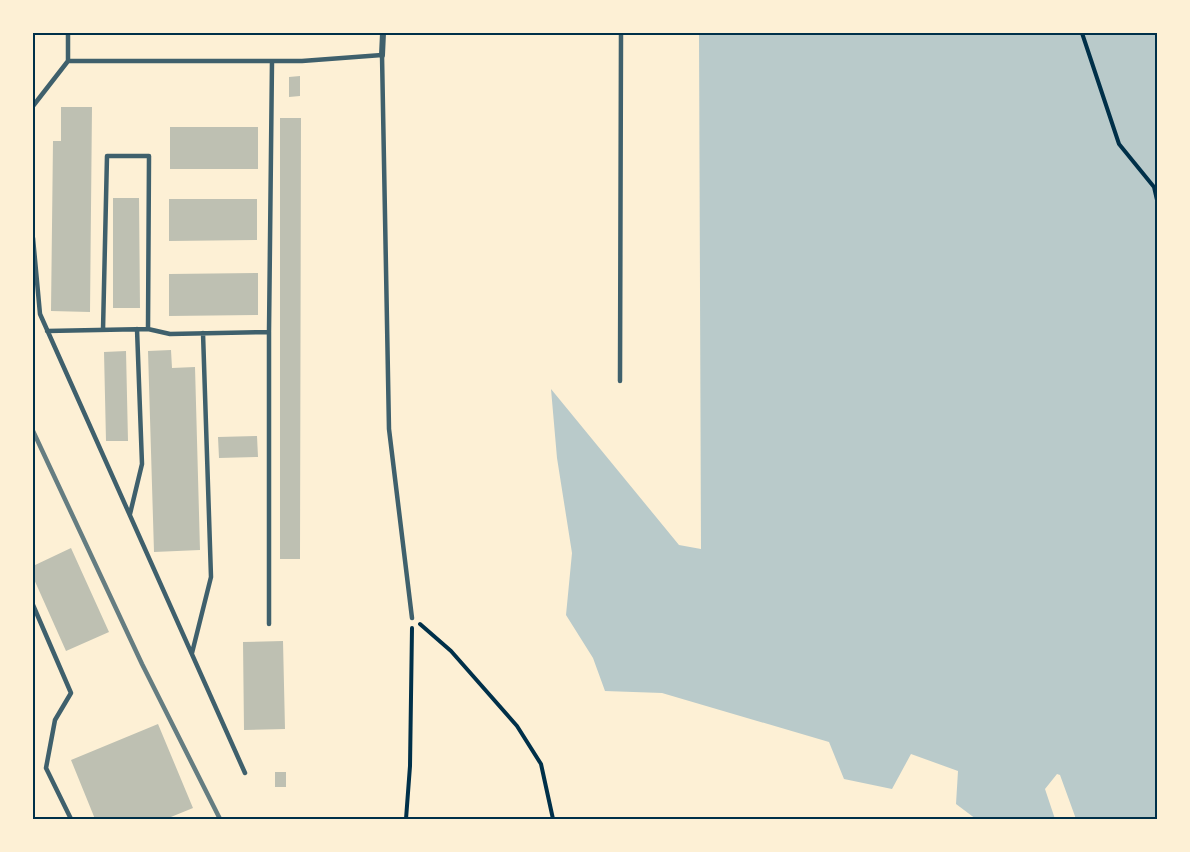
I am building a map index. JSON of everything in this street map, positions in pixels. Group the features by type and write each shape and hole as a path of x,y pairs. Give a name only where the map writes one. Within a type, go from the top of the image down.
{"street":[{"path":"382,33 382,55"}],"lane":[{"path":"33,106 68,61 68,33"},
{"path":"620,381 621,33"},
{"path":"68,61 302,61 382,55 389,429 412,618"},
{"path":"269,624 272,61"},
{"path":"103,330 107,156 149,156 148,329"},
{"path":"33,238 40,314 245,773"},
{"path":"130,516 142,464 136,329"},
{"path":"47,331 148,329 170,333 269,332"},
{"path":"192,653 212,577 203,333"},
{"path":"33,605 71,693 55,720 46,768 71,819"}],"path":[{"path":"1082,33 1119,144 1154,187 1157,200"},
{"path":"406,819 410,766 412,618"},
{"path":"412,618 451,651 517,726 541,764 553,819"}],"shaded area":[{"path":"699,33 1157,33 1157,819 1076,819 1060,775 1057,774 1045,789 1055,819 976,819 956,804 958,771 911,754 892,789 844,779 829,742 662,693 605,691 593,658 566,615 572,553 557,458 551,389 679,545 701,549"}],"building":[{"path":"300,76 300,96 289,97 289,77"},
{"path":"61,107 92,107 90,312 51,311 53,141 61,141"},
{"path":"280,118 301,118 300,559 280,559"},
{"path":"170,127 258,127 258,169 170,169"},
{"path":"113,198 139,198 140,308 113,308"},
{"path":"169,199 257,199 257,240 169,241"},
{"path":"258,273 258,315 169,316 169,274"},
{"path":"171,350 172,368 195,367 200,550 154,552 148,351"},
{"path":"126,351 128,441 106,441 104,352"},
{"path":"257,436 258,457 219,458 218,437"},
{"path":"71,548 109,632 66,651 33,577 33,566"},
{"path":"283,641 285,729 244,730 243,642"},
{"path":"158,724 193,808 166,819 95,819 71,760"},
{"path":"275,772 286,772 286,787 275,787"}],"railway":[{"path":"33,431 142,664 220,819"}]}
